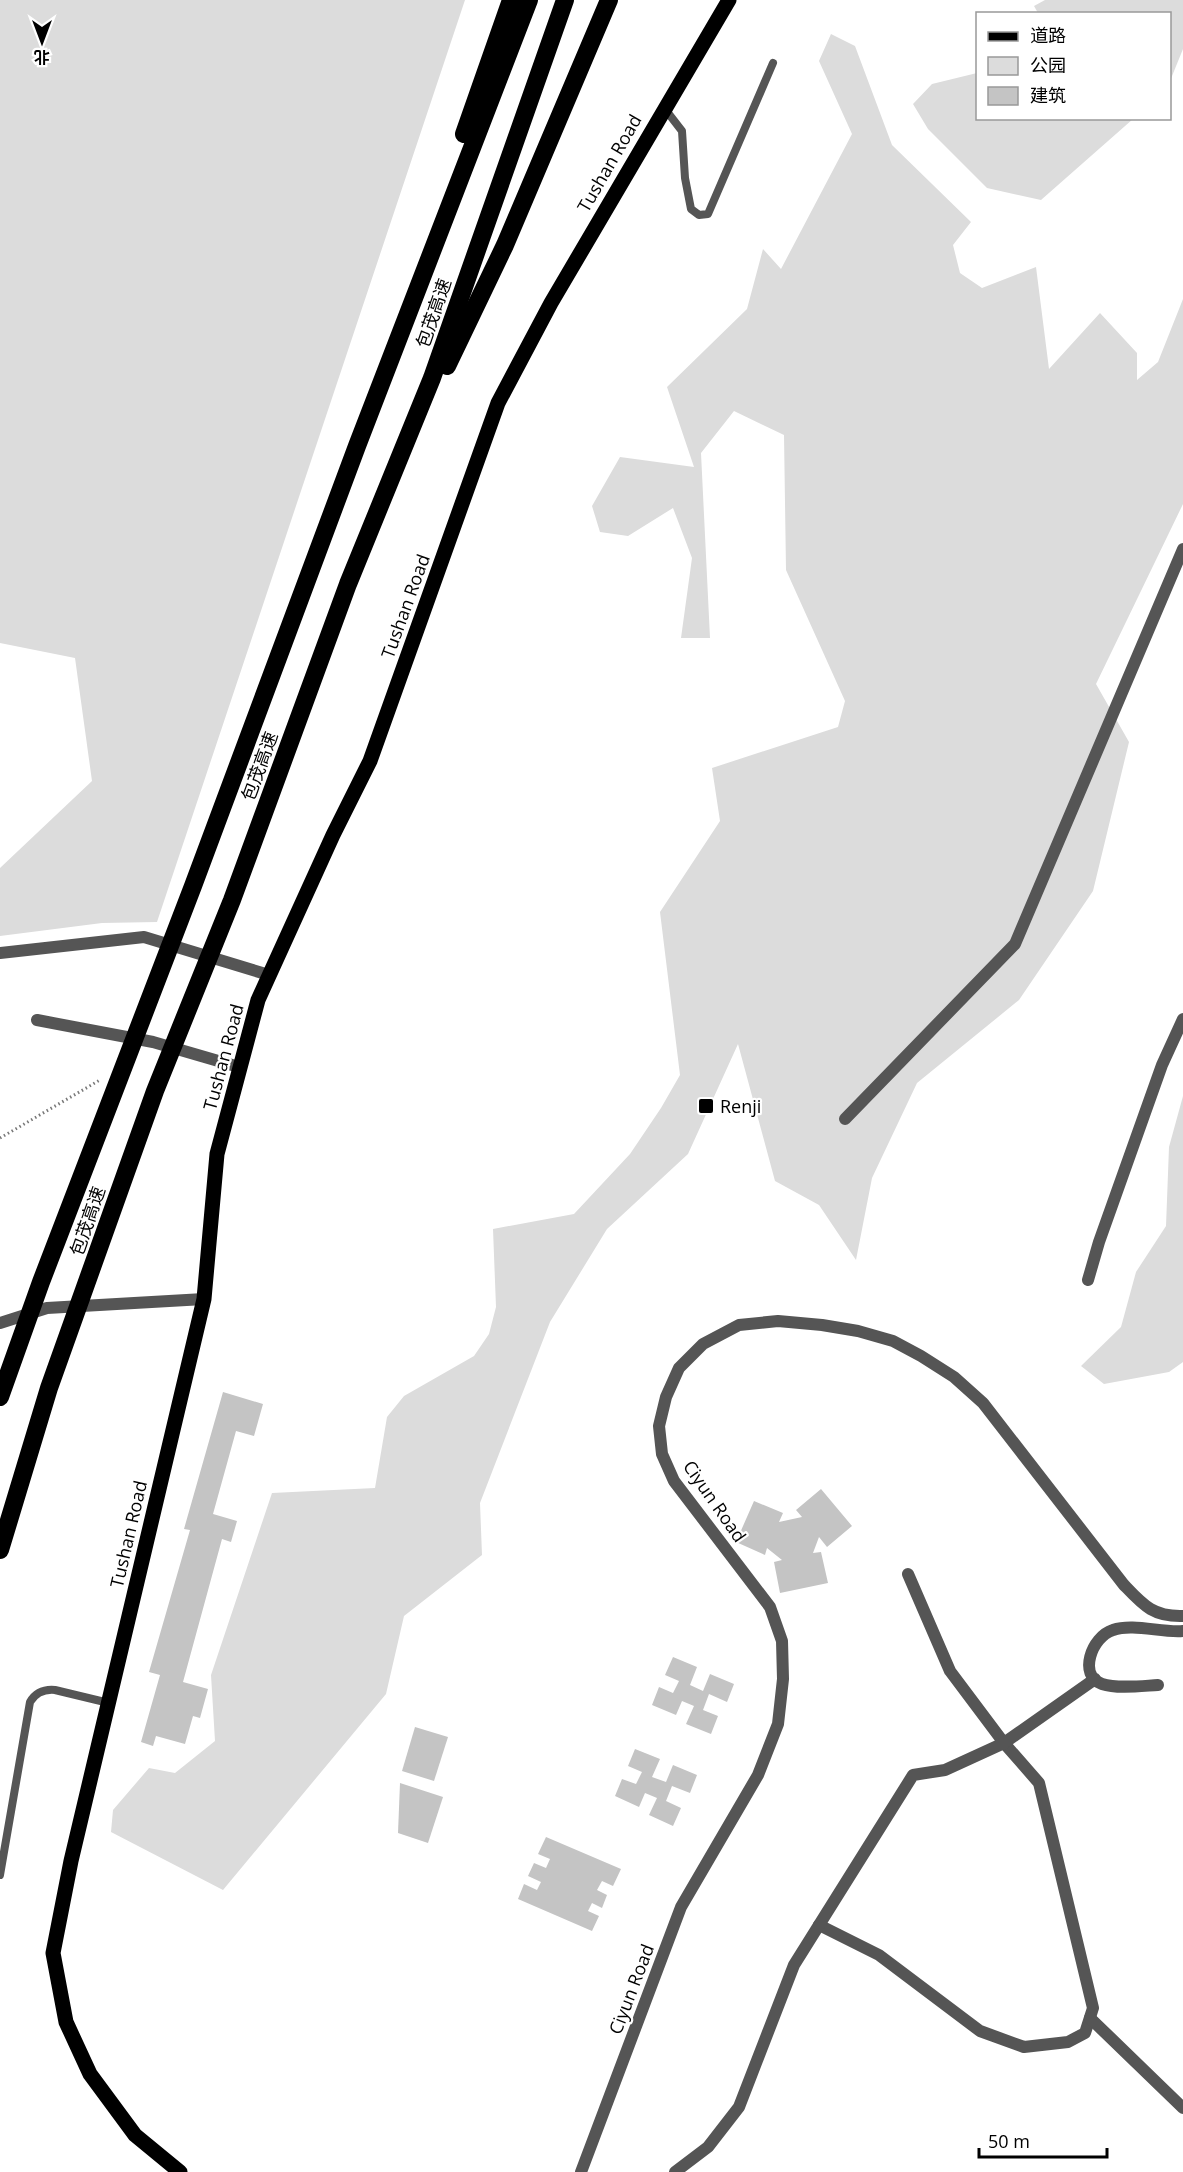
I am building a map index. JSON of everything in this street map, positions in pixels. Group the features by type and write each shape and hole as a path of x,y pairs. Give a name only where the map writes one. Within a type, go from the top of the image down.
{"highway":[{"name":"包茂高速","path":"0,1397 113,1076 193,886 357,446 529,0"},
{"name":"包茂高速","path":"0,1550 49,1388 154,1091 232,900 348,584 432,378 565,0"},
{"path":"377,513 505,245 609,0"},
{"path":"357,446 509,4"}],"main road":[{"name":"Tushan Road","path":"180,2172 135,2135 90,2074 66,2022 53,1953 71,1861 204,1299 217,1154 258,1000 333,835 370,761 498,403 551,303 729,0"}],"street":[{"path":"845,1119 1015,944 1183,549"},
{"path":"0,953 144,937 269,975"},
{"path":"1088,1281 1096,1248 1158,1076 1183,1019"},
{"path":"37,1020 153,1042 239,1067"},
{"path":"0,1323 47,1308 204,1299"},
{"name":"Ciyun Road","path":"580,2172 681,1907 758,1775 778,1724 783,1679 782,1641 770,1607 674,1480 662,1454 659,1426 666,1397 679,1368 703,1344 739,1325 778,1321 822,1324 858,1331 893,1341 921,1356 954,1377 983,1403 1124,1585 1145,1607 1168,1617 1183,1616"},
{"path":"819,1925 879,1955 980,2031 1024,2047 1068,2042 1085,2033 1093,2008 1039,1783 1004,1743 950,1671 908,1574"},
{"path":"1158,1685 1135,1687 1101,1684 1090,1670 1091,1650 1099,1637 1114,1629 1148,1628 1183,1631"},
{"path":"675,2172 708,2147 739,2107 794,1965 913,1776 945,1770 1004,1743 1095,1679"},
{"path":"1090,2018 1183,2108"}],"lane":[{"path":"664,108 682,131 685,178 690,209 699,215 708,214 772,63"},
{"path":"0,1875 30,1702 34,1696 47,1689 109,1703"}],"path":[{"path":"0,1138 38,1115 113,1076"}],"green space":[{"path":"0,0 465,0 157,922 102,923 0,936 0,868 92,781 75,658 0,643"},
{"path":"1045,0 1183,0 1183,49 1171,79 1171,12 1037,12 1034,6"},
{"path":"831,34 855,46 892,145 971,222 953,245 960,273 982,288 1036,267 1049,369 1100,313 1137,353 1137,380 1158,362 1183,299 1183,504 1096,684 1129,742 1093,891 1019,1000 917,1083 872,1178 856,1260 819,1205 775,1181 738,1044 688,1154 607,1229 550,1322 480,1503 482,1555 404,1616 386,1694 223,1890 111,1832 113,1810 149,1768 175,1773 215,1741 211,1675 272,1493 375,1488 387,1417 404,1396 474,1356 489,1334 496,1307 493,1229 574,1214 630,1154 680,1075 660,912 720,821 712,768 838,727 845,701 786,570 784,435 734,411 701,453 710,638 681,638 692,558 673,508 628,536 600,532 592,506 620,457 694,467 667,387 747,309 763,249 781,269 852,134 819,61"},
{"path":"976,73 976,120 1132,120 1041,200 987,188 928,129 913,104 932,84"},
{"path":"1183,1096 1183,1362 1169,1372 1104,1384 1081,1366 1121,1327 1136,1272 1166,1226 1169,1147"}],"building":[{"path":"223,1392 263,1404 254,1436 236,1431 213,1514 237,1521 231,1542 222,1539 183,1682 208,1689 200,1718 193,1716 185,1744 156,1736 153,1746 141,1742 160,1675 149,1672 190,1530 184,1529"},
{"path":"821,1489 852,1526 827,1547 819,1537 813,1553 821,1552 828,1583 780,1593 774,1562 782,1560 767,1548 765,1555 736,1542 754,1501 783,1513 779,1522 802,1517 796,1510"},
{"path":"673,1657 697,1667 690,1685 703,1691 710,1674 734,1684 727,1702 709,1694 703,1710 718,1716 711,1734 686,1724 694,1706 682,1701 676,1715 652,1705 659,1687 673,1693 679,1681 665,1675"},
{"path":"415,1727 448,1737 434,1781 402,1771"},
{"path":"635,1749 660,1759 652,1777 666,1782 673,1765 697,1775 690,1793 672,1786 666,1801 681,1808 673,1826 649,1815 657,1798 645,1793 639,1807 615,1796 622,1779 636,1784 642,1772 628,1766"},
{"path":"400,1783 443,1797 428,1843 398,1833"},
{"path":"546,1837 621,1869 613,1886 602,1881 597,1890 607,1895 602,1908 592,1903 588,1911 599,1916 592,1931 518,1899 524,1884 537,1890 541,1882 528,1876 534,1863 546,1868 550,1859 538,1854"}],"place":[{"name":"Renji","path":"706,1106"}]}
